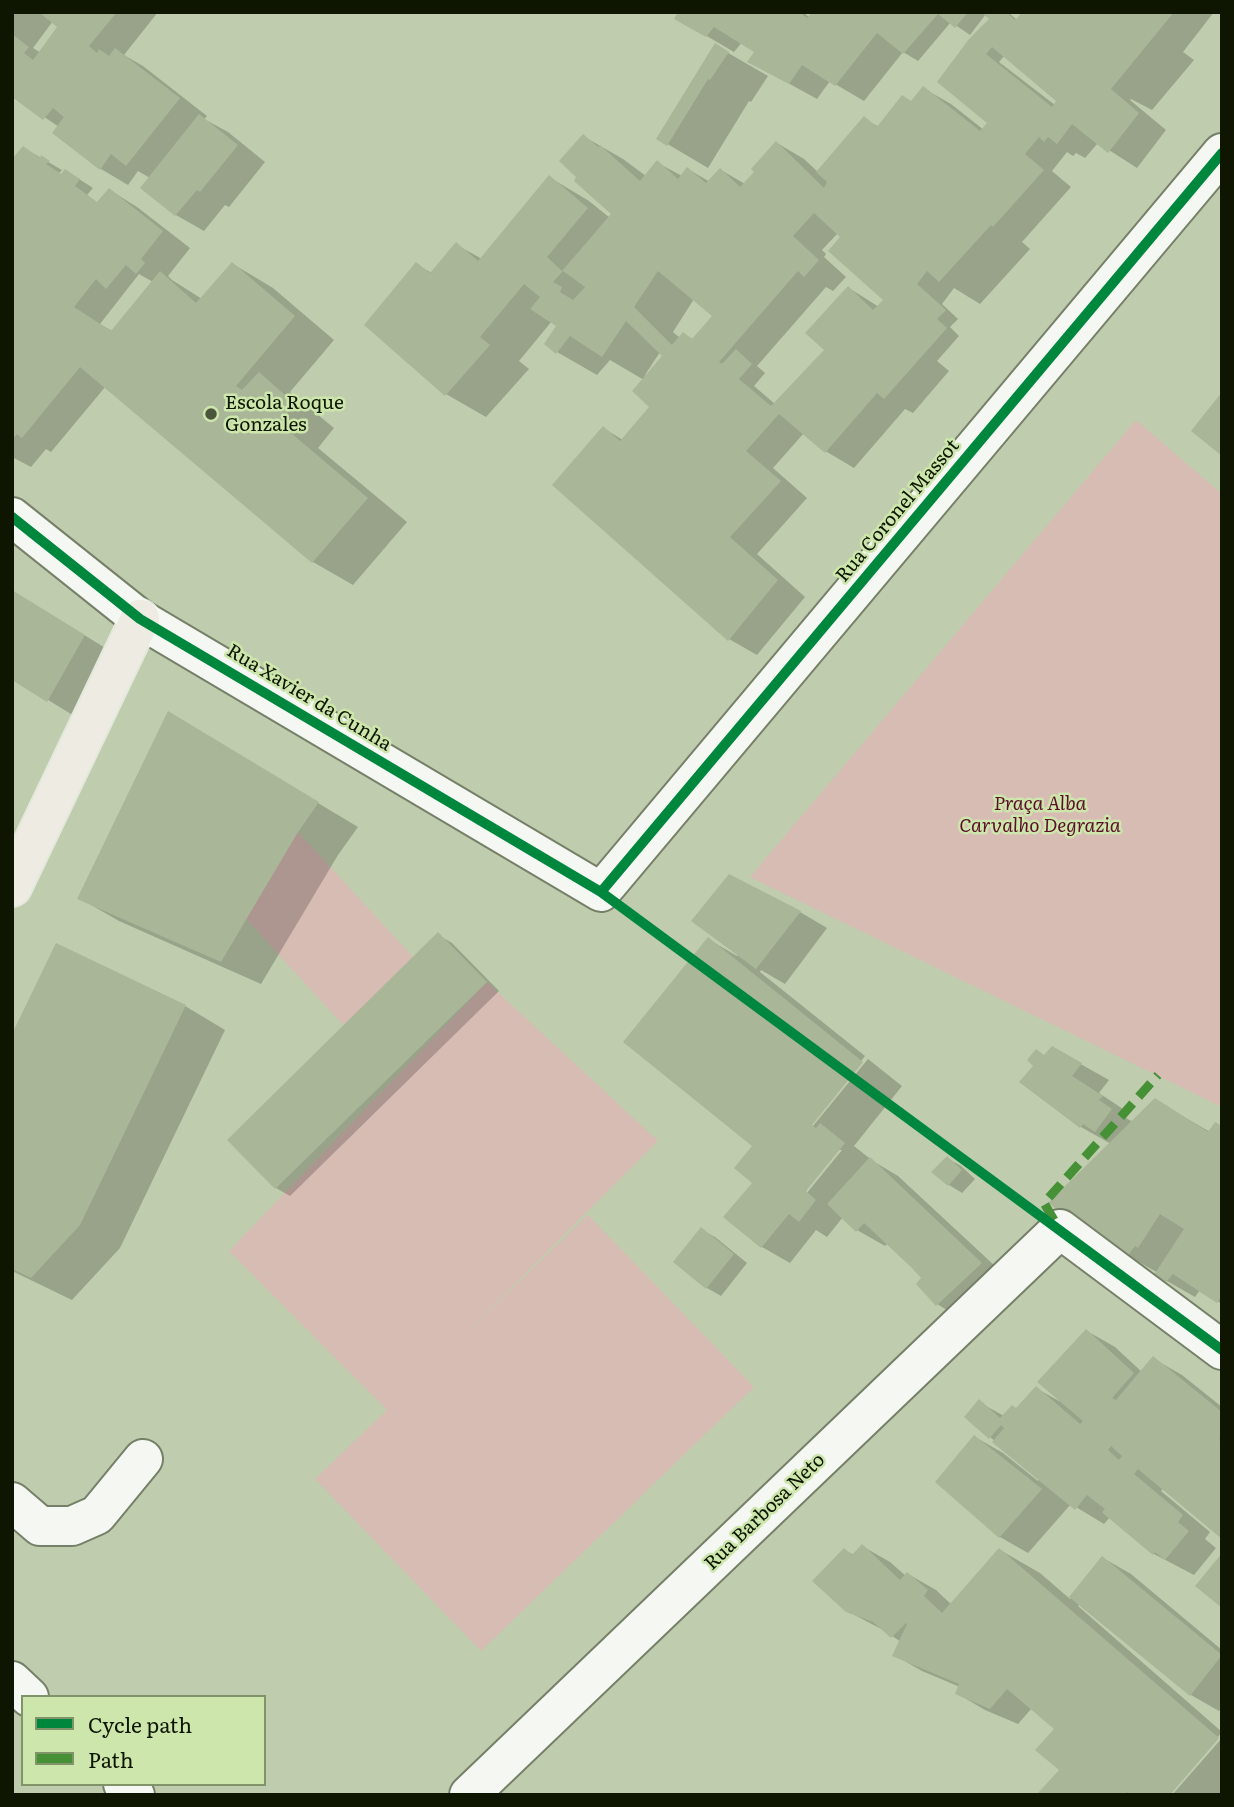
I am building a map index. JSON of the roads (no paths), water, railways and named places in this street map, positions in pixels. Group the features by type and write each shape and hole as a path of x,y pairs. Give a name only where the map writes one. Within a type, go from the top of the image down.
{"main road":[{"path":"12,887 140,619"}],"street":[{"name":"Rua Coronel Massot","path":"601,892 1222,153"},
{"name":"Rua Xavier da Cunha","path":"12,517 140,619 601,892"},
{"name":"Rua Barbosa Neto","path":"469,1795 1060,1228 1222,1350"},
{"path":"12,1502 40,1526 72,1527 97,1515 143,1459"},
{"path":"12,1681 27,1695"}],"place":[{"name":"Escola Roque Gonzales","path":"211,414"}],"park label":[{"name":"Praça Alba Carvalho Degrazia","path":"1040,815"}]}
